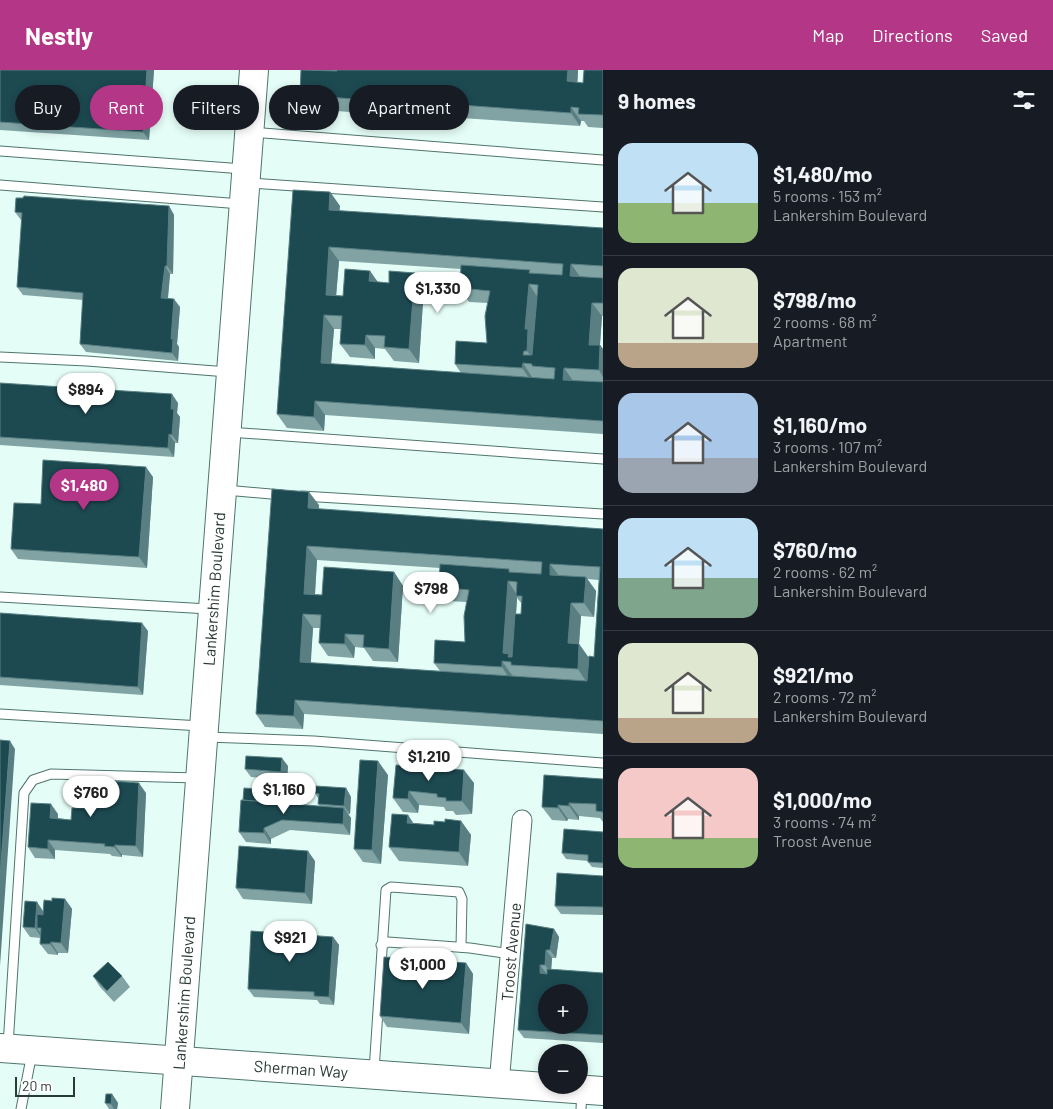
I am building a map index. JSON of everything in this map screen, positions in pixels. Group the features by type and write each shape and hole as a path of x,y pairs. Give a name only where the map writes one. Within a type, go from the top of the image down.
{"main road":[{"name":"Lankershim Boulevard","path":"175,1109 254,70"},
{"name":"Sherman Way","path":"13,1049 500,1084 588,1096"}],"street":[{"name":"Troost Avenue","path":"500,1084 522,820"}],"lane":[{"path":"249,131 603,160"},
{"path":"0,151 200,166 245,185"},
{"path":"0,185 245,185 603,207"},
{"path":"0,357 87,360 231,372"},
{"path":"226,432 603,459"},
{"path":"222,490 603,514"},
{"path":"0,597 213,609"},
{"path":"0,714 603,763"},
{"path":"21,1109 13,1049 24,793 33,780 51,774 200,778"},
{"path":"374,1074 384,895 391,887 459,892 462,900 461,947"},
{"path":"381,946 388,942 461,947 511,954"}],"building":[{"path":"0,70 147,70 146,85 90,85 90,128 80,128 80,85 15,85 15,123 0,122"},
{"path":"301,70 568,70 567,81 583,83 584,70 603,70 603,115 578,114 579,108 571,107 571,113 469,106 469,85 349,85 349,99 339,98 339,85 300,85"},
{"path":"114,130 143,130 143,132"},
{"path":"293,190 330,192 329,210 603,228 603,266 571,264 570,276 603,278 603,303 592,303 589,345 600,345 599,370 564,368 563,380 603,382 603,421 315,401 314,417 277,414","holes":["329,247 563,264 562,275 529,273 530,270 461,265 460,288 490,291 485,316 487,343 456,341 455,364 522,368 523,363 532,364 532,366 555,368 554,379 321,363 324,315 342,316 340,344 365,345 366,335 385,336 384,347 409,349 415,273 389,271 389,283 369,281 370,271 345,269 343,296 326,295","529,284 538,285 532,355 523,355 524,351 527,351 528,329 525,329"]},
{"path":"24,196 169,206 167,266 165,266 161,298 174,299 171,339 173,339 172,353 80,344 83,293 17,287 22,213 15,212 16,198 23,198"},
{"path":"0,383 172,394 171,409 174,409 172,435 169,434 168,448 0,437"},
{"path":"43,460 146,467 139,557 11,549 14,503 41,504"},
{"path":"272,489 309,492 308,508 603,529 603,721 295,700 294,716 256,714","holes":["307,546 542,562 541,574 509,572 509,569 440,564 439,587 469,590 464,616 465,642 435,640 434,663 502,667 502,661 511,662 511,665 578,669 579,644 568,643 571,603 584,603 586,577 550,575 550,564 600,567 594,657 589,656 587,681 300,662 303,614 321,615 319,643 345,644 345,634 364,635 363,647 389,649 394,572 324,567 322,595 304,594","508,581 517,582 516,596 522,596 521,614 515,614 512,657 508,657 509,654 503,653"]},
{"path":"0,613 142,623 138,687 0,677"},
{"path":"0,740 10,741 0,877"},
{"path":"246,756 282,758 281,772 245,769"},
{"path":"360,760 378,761 372,850 354,849"},
{"path":"396,765 464,770 462,801 446,801 446,798 437,797 437,794 409,791 408,799 393,798"},
{"path":"544,775 603,779 603,812 596,811 596,804 569,803 569,806 558,805 558,808 542,807"},
{"path":"88,779 139,783 136,846 115,845 114,847 104,846 105,844 48,840 48,849 28,847 31,803 51,804 50,818 71,820 72,808 86,808"},
{"path":"316,786 346,788 344,806 318,804 319,794 315,793"},
{"path":"244,788 287,791 286,804 243,800"},
{"path":"241,800 344,808 343,824 282,820 264,828 264,833 239,832"},
{"path":"392,814 408,815 407,823 434,825 434,821 445,822 445,819 461,821 459,852 389,847"},
{"path":"564,829 603,832 603,863 588,862 588,855 562,853"},
{"path":"239,846 308,851 305,893 236,888"},
{"path":"557,873 603,876 603,907 555,906"},
{"path":"52,898 65,899 61,943 40,944 41,928 37,928 37,914 43,915 44,900 52,901"},
{"path":"25,901 37,902 35,928 23,927"},
{"path":"526,924 554,929 550,950 546,950 545,965 540,965 540,973 547,974 547,969 603,973 603,1035 586,1034 588,1034 588,984 538,984 538,1031 518,1030"},
{"path":"251,931 333,937 329,997 314,996 314,992 248,989"},
{"path":"384,957 416,959 416,957 423,957 423,960 466,963 461,1023 380,1016"},
{"path":"108,962 122,976 107,991 93,976"},
{"path":"106,1094 112,1094 111,1104 105,1103"}]}
